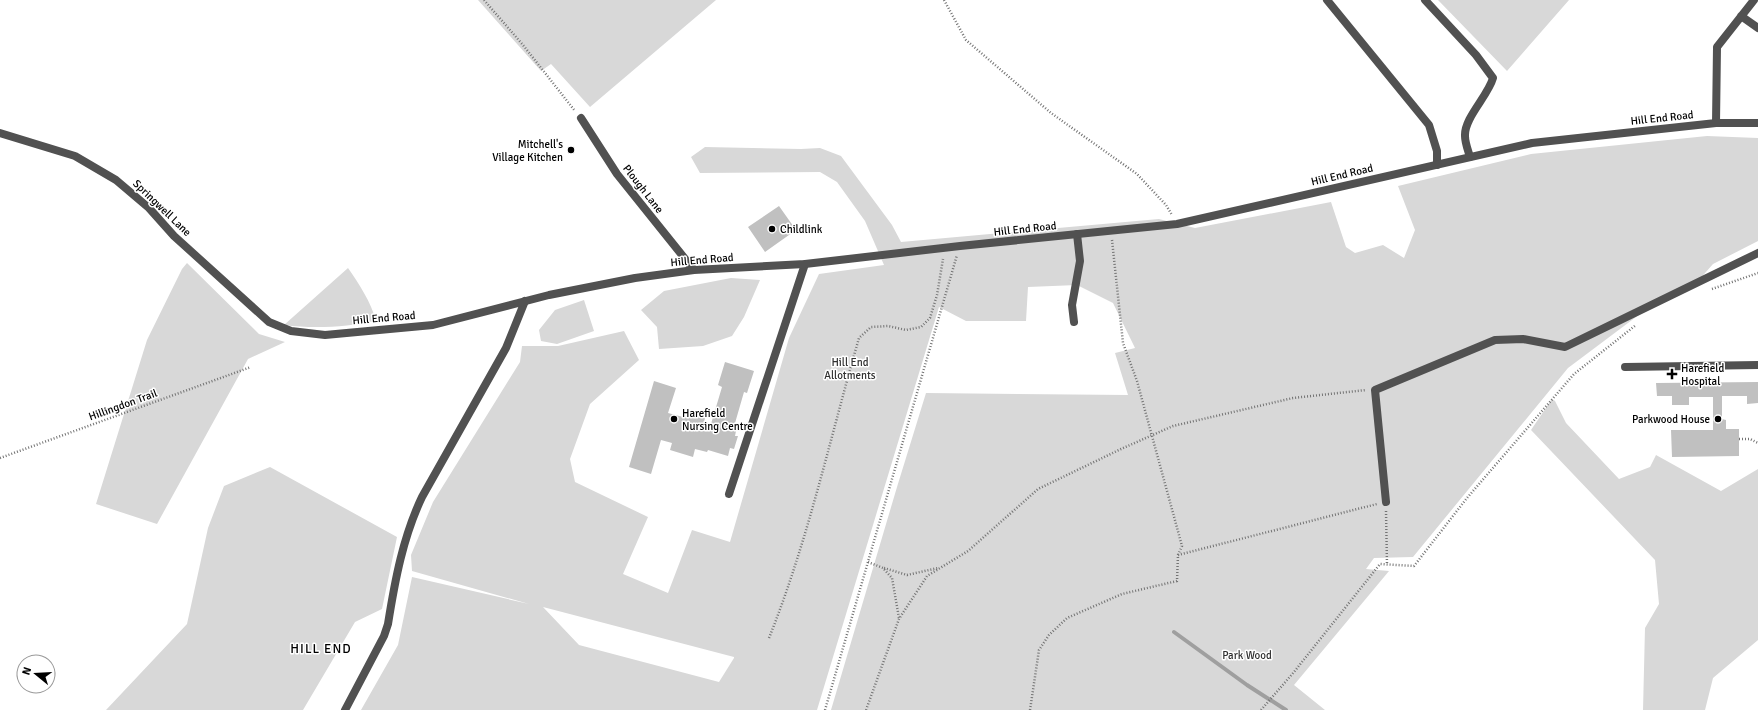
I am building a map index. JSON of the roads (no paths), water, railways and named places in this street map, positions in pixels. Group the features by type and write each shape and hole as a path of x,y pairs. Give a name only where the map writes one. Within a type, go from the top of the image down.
{"street":[{"path":"1327,0 1429,125 1437,151 1437,165"},
{"path":"1425,0 1476,55 1493,78 1491,86 1470,118 1465,130 1470,157"},
{"path":"1716,123 1717,47 1754,0"},
{"path":"1741,16 1758,28"},
{"name":"Plough Lane","path":"581,118 617,174 694,270"},
{"name":"Hill End Road","path":"290,331 325,335 433,325 525,301 635,278 694,270 804,264 960,246 1177,224 1532,143 1716,123 1758,123"},
{"name":"Springwell Lane","path":"0,133 75,156 116,180 149,208 174,236 245,302 269,322 290,331"},
{"path":"1074,322 1072,305 1080,261 1078,234"},
{"path":"1386,502 1375,390 1495,340 1524,339 1565,347 1758,253"},
{"path":"729,494 804,264"},
{"path":"344,710 386,630 404,540 411,520 422,497 506,348 525,301"},
{"path":"1625,367 1758,365"}],"waterway":[{"path":"1174,632 1247,685 1286,710"}],"place":[{"name":"Mitchell's Village Kitchen","path":"571,150"},
{"name":"Childlink","path":"772,229"},
{"name":"Harefield Hospital","path":"1672,374"},
{"name":"Harefield Nursing Centre","path":"674,419"},
{"name":"Parkwood House","path":"1718,419"}],"district":[{"name":"HILL END","path":"321,649"}],"park label":[{"name":"Hill End Allotments","path":"850,368"},
{"name":"Park Wood","path":"1247,655"}]}
